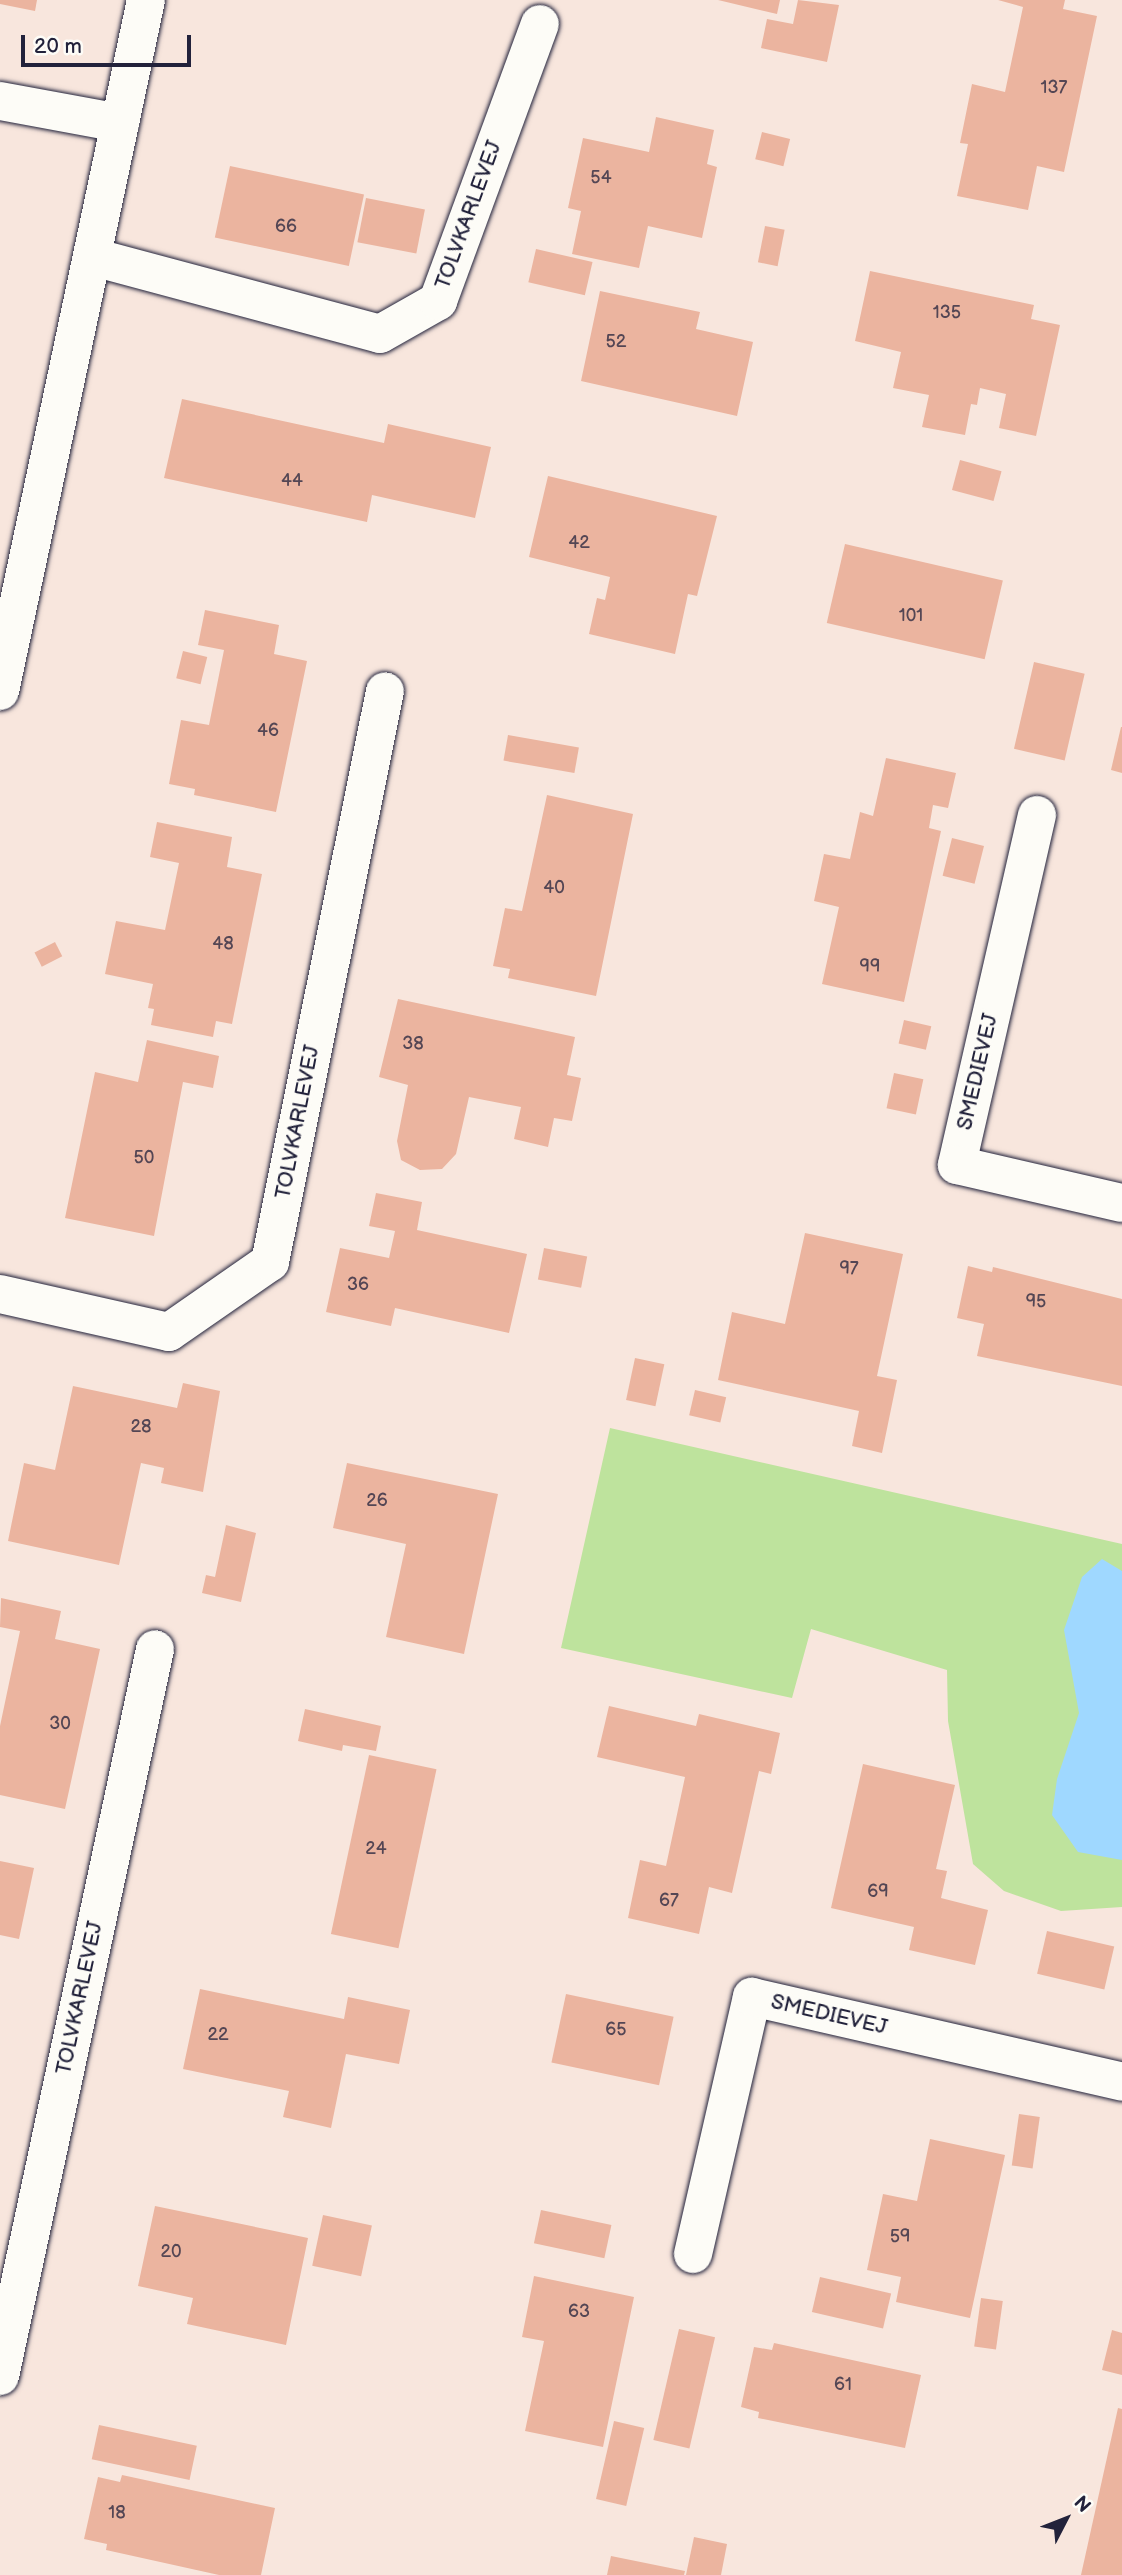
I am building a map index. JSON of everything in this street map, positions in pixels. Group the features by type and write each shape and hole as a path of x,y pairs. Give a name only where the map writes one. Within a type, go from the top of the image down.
{"street":[{"path":"0,691 146,0"},
{"name":"TOLVKARLEVEJ","path":"93,257 380,334 438,301 540,24"},
{"path":"0,101 120,123"},
{"name":"TOLVKARLEVEJ","path":"0,1294 169,1332 270,1262 385,691"},
{"name":"SMEDIEVEJ","path":"1037,815 957,1165 1122,1203"},
{"name":"TOLVKARLEVEJ","path":"2,2356 155,1649"},
{"name":"SMEDIEVEJ","path":"693,2254 752,1997 1122,2082"}],"green space":[{"path":"610,1428 1122,1544 1122,1907 1061,1911 1004,1891 973,1864 948,1721 947,1670 811,1629 792,1698 561,1648"}],"water":[{"path":"1102,1559 1122,1571 1122,1860 1078,1852 1052,1815 1057,1779 1079,1713 1064,1630 1082,1577"}],"building":[{"path":"0,0 37,0 35,11 0,4"},
{"path":"718,0 780,0 777,14"},
{"path":"798,0 839,5 827,62 761,48 767,19 793,24"},
{"path":"998,0 1065,0 1063,9 1097,16 1064,172 1037,166 1028,210 957,196 968,144 960,143 972,84 1005,92 1023,7"},
{"path":"656,117 714,130 707,164 717,167 702,238 648,226 639,268 572,254 581,211 568,208 583,138 649,152"},
{"path":"762,132 790,139 783,166 755,159"},
{"path":"230,166 364,194 349,266 215,237"},
{"path":"366,198 425,209 416,254 357,242"},
{"path":"765,226 785,230 778,266 758,262"},
{"path":"536,249 593,262 585,295 528,282"},
{"path":"870,271 1034,305 1031,319 1060,325 1036,436 999,428 1006,394 980,388 977,405 971,404 965,435 922,427 929,395 893,388 901,352 855,341"},
{"path":"600,291 700,312 696,329 753,342 737,416 581,381"},
{"path":"182,399 384,443 388,424 491,447 475,518 372,495 367,522 164,478"},
{"path":"960,460 1002,471 994,501 952,490"},
{"path":"548,476 717,516 697,596 688,594 675,654 589,634 597,598 605,600 610,577 529,557"},
{"path":"845,544 1003,580 985,659 827,623"},
{"path":"205,610 279,625 274,654 307,661 276,812 194,795 195,789 169,784 181,720 209,725 224,650 198,645"},
{"path":"183,651 207,657 200,684 176,678"},
{"path":"1034,662 1085,674 1065,760 1014,749"},
{"path":"1122,727 1122,773 1111,770"},
{"path":"508,735 579,748 574,773 503,761"},
{"path":"886,758 956,773 948,808 933,805 929,828 941,831 904,1002 822,984 839,907 814,901 824,854 850,859 860,812 873,816"},
{"path":"547,795 633,814 596,996 508,978 510,969 493,966 505,908 522,911"},
{"path":"157,822 232,837 227,867 262,874 232,1024 216,1021 213,1037 151,1025 154,1009 148,1008 153,984 105,974 116,921 165,930 179,863 150,857"},
{"path":"952,838 984,846 975,884 943,876"},
{"path":"55,942 62,956 42,967 35,952"},
{"path":"398,999 575,1037 567,1075 581,1078 572,1121 554,1118 548,1147 514,1139 521,1107 469,1097 456,1154 442,1169 420,1170 401,1160 397,1141 408,1085 379,1077"},
{"path":"904,1020 931,1026 926,1050 899,1043"},
{"path":"147,1040 219,1056 213,1088 183,1082 154,1236 65,1218 95,1072 138,1082"},
{"path":"894,1073 923,1079 916,1114 887,1108"},
{"path":"376,1193 422,1202 417,1230 527,1254 509,1333 395,1308 391,1326 326,1312 340,1248 389,1258 395,1231 369,1226"},
{"path":"805,1233 903,1254 877,1376 897,1380 882,1453 852,1446 859,1411 718,1380 732,1312 785,1324"},
{"path":"544,1248 587,1256 581,1288 538,1279"},
{"path":"968,1266 992,1272 993,1267 1122,1299 1122,1386 977,1356 984,1324 957,1318"},
{"path":"635,1358 664,1364 655,1406 626,1400"},
{"path":"183,1383 220,1391 203,1492 161,1483 164,1468 141,1463 119,1565 8,1541 24,1463 55,1470 73,1386 177,1408"},
{"path":"695,1390 726,1397 720,1423 689,1415"},
{"path":"347,1463 498,1494 464,1654 386,1637 406,1544 333,1528"},
{"path":"226,1525 256,1533 241,1602 202,1593 206,1575 215,1577"},
{"path":"1,1598 61,1611 55,1639 100,1649 65,1809 0,1795 0,1726 20,1631 0,1627"},
{"path":"609,1706 696,1726 699,1714 780,1733 771,1774 759,1771 732,1893 709,1887 699,1934 628,1918 640,1860 666,1866 685,1777 597,1757"},
{"path":"305,1709 381,1726 376,1751 343,1745 342,1751 298,1741"},
{"path":"369,1755 436,1769 398,1948 331,1934"},
{"path":"863,1764 955,1785 936,1869 947,1871 941,1898 988,1910 975,1965 909,1950 914,1927 831,1908"},
{"path":"0,1861 34,1868 19,1939 0,1935"},
{"path":"1047,1931 1114,1947 1104,1989 1037,1974"},
{"path":"200,1989 344,2019 348,1997 410,2010 399,2064 346,2054 331,2128 283,2117 289,2091 183,2069"},
{"path":"566,1994 674,2017 659,2085 551,2062"},
{"path":"1019,2114 1040,2117 1033,2168 1012,2165"},
{"path":"930,2139 1005,2155 970,2318 896,2302 901,2277 867,2270 883,2194 917,2201"},
{"path":"155,2206 308,2238 286,2345 187,2324 193,2298 138,2286"},
{"path":"541,2210 611,2225 604,2258 534,2243"},
{"path":"323,2215 372,2225 361,2276 312,2266"},
{"path":"534,2276 634,2297 603,2447 525,2431 544,2341 522,2337"},
{"path":"820,2277 891,2293 883,2328 812,2312"},
{"path":"981,2298 1003,2301 996,2350 974,2347"},
{"path":"679,2329 715,2337 689,2448 653,2440"},
{"path":"1112,2330 1122,2333 1122,2375 1102,2370"},
{"path":"774,2343 921,2375 905,2448 758,2418 759,2412 741,2407 754,2347 772,2350"},
{"path":"1118,2408 1122,2409 1122,2575 1081,2575"},
{"path":"614,2421 644,2428 626,2506 596,2499"},
{"path":"99,2425 197,2446 190,2480 92,2459"},
{"path":"122,2475 275,2508 261,2575 219,2575 106,2550 107,2544 84,2539 98,2477 120,2482"},
{"path":"694,2537 727,2544 721,2575 686,2575"},
{"path":"611,2556 685,2571 684,2575 607,2575"}]}
